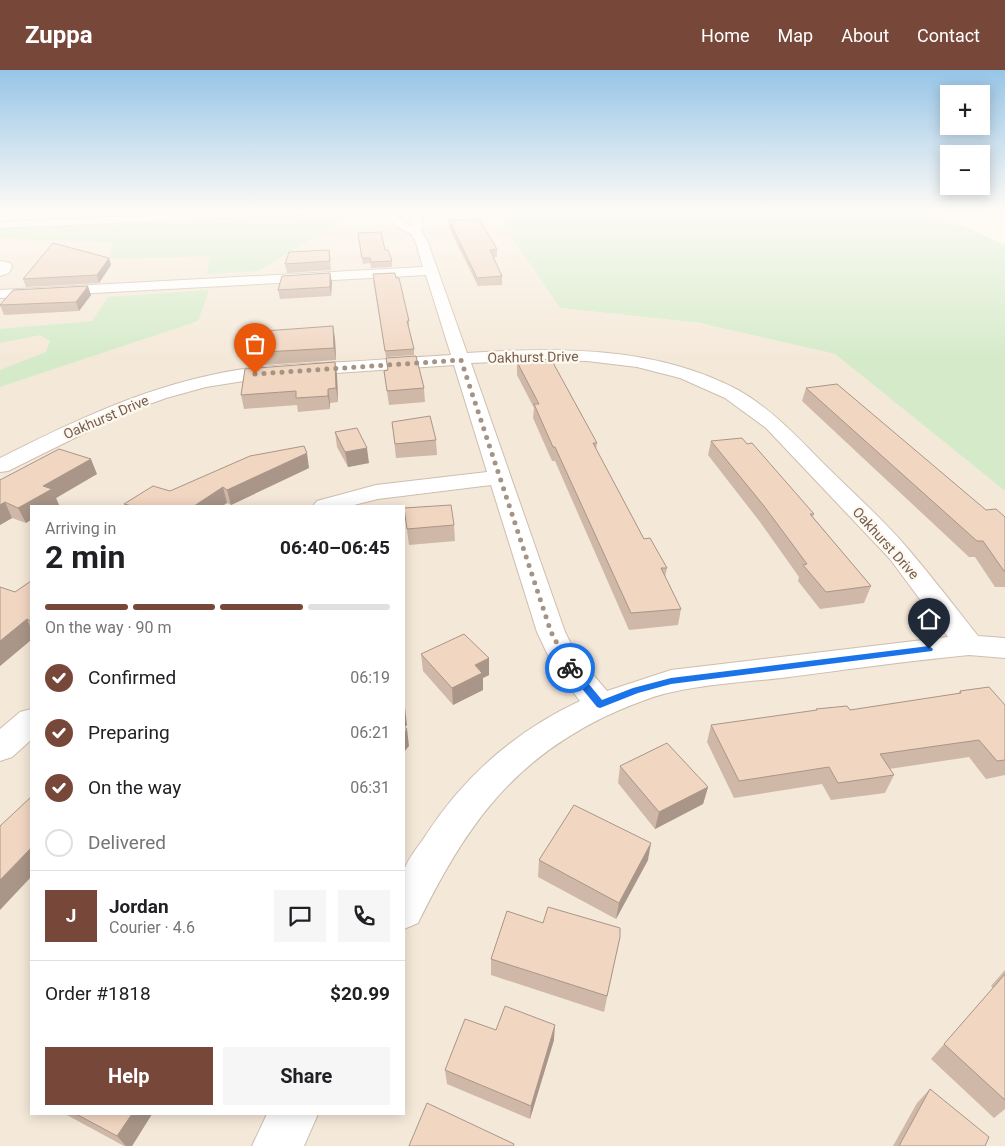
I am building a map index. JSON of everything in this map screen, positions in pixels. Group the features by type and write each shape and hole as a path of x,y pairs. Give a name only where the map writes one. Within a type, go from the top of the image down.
{"street":[{"path":"428,261 551,632 565,661 600,704"},
{"path":"0,265 5,266 4,270 0,272"},
{"path":"0,294 431,271"},
{"name":"Oakhurst Drive","path":"0,466 124,406 220,379 268,373 540,354 591,356 621,360 685,375 736,396 755,408 773,424 899,554 969,645"},
{"path":"329,505 376,492 500,477"},
{"path":"405,908 450,830 479,792 514,757 568,720 600,704 636,690 671,681 969,645 1005,648"},
{"path":"0,748 30,723"},
{"path":"277,1146 293,1115"}],"shaded area":[{"path":"0,261 528,261 560,308 700,323 835,354 1005,491 1005,1146 0,1146"}],"green space":[{"path":"209,261 274,261 258,271 207,274"},
{"path":"528,261 1005,261 1005,491 835,354 700,323 560,308"},
{"path":"209,290 198,321 0,387 0,370 46,352 50,341 40,335 0,343 0,329 92,321 108,297"}],"building":[{"path":"38,261 107,261 97,275 23,279"},
{"path":"286,261 327,261 285,264"},
{"path":"469,261 495,261 502,276 477,278"},
{"path":"330,273 330,287 278,290 282,276"},
{"path":"395,273 396,278 399,278 414,349 385,351 373,274"},
{"path":"88,286 76,302 0,305 13,290"},
{"path":"333,326 334,348 247,353 251,332"},
{"path":"416,356 424,388 387,391 384,371 388,370 386,358"},
{"path":"551,359 597,443 593,443 644,539 650,538 667,568 661,568 681,609 631,613 534,404 539,404 517,362"},
{"path":"335,362 336,388 328,389 328,396 296,398 296,391 241,395 245,369"},
{"path":"837,384 986,510 996,509 1005,517 1005,571 983,541 977,541 806,388"},
{"path":"430,416 436,440 395,444 392,422"},
{"path":"357,428 367,448 345,452 335,432"},
{"path":"742,438 747,444 752,443 814,514 810,514 871,586 826,592 803,565 807,564 764,506 711,441"},
{"path":"304,446 307,453 227,490 223,487 196,505 124,504 153,486 170,491 250,456"},
{"path":"59,449 91,459 43,486 52,489 18,508 5,502 0,505 0,480"},
{"path":"451,505 454,525 407,529 405,508"},
{"path":"30,582 30,620 27,619 0,641 0,587 15,592"},
{"path":"464,634 489,658 475,665 482,673 452,688 421,654"},
{"path":"989,687 1005,705 1005,760 997,761 979,740 880,754 894,775 838,783 829,767 739,781 711,725 816,709 847,706 850,710"},
{"path":"667,743 708,787 659,812 620,766"},
{"path":"30,798 30,849 0,880 0,826"},
{"path":"574,805 651,843 619,903 539,860"},
{"path":"548,907 620,928 620,937 607,996 491,959 507,911 543,923"},
{"path":"1005,974 1005,1100 944,1044"},
{"path":"505,1006 555,1025 531,1106 445,1070 465,1019 496,1030"},
{"path":"930,1089 989,1137 985,1146 899,1146"},
{"path":"427,1103 514,1144 513,1146 409,1146"},
{"path":"78,1115 131,1115 117,1136"}],"way so far":[{"path":"255,374 461,360 551,632 570,668"}],"route":[{"path":"570,668 600,704 636,690 671,681 929,649"}]}
